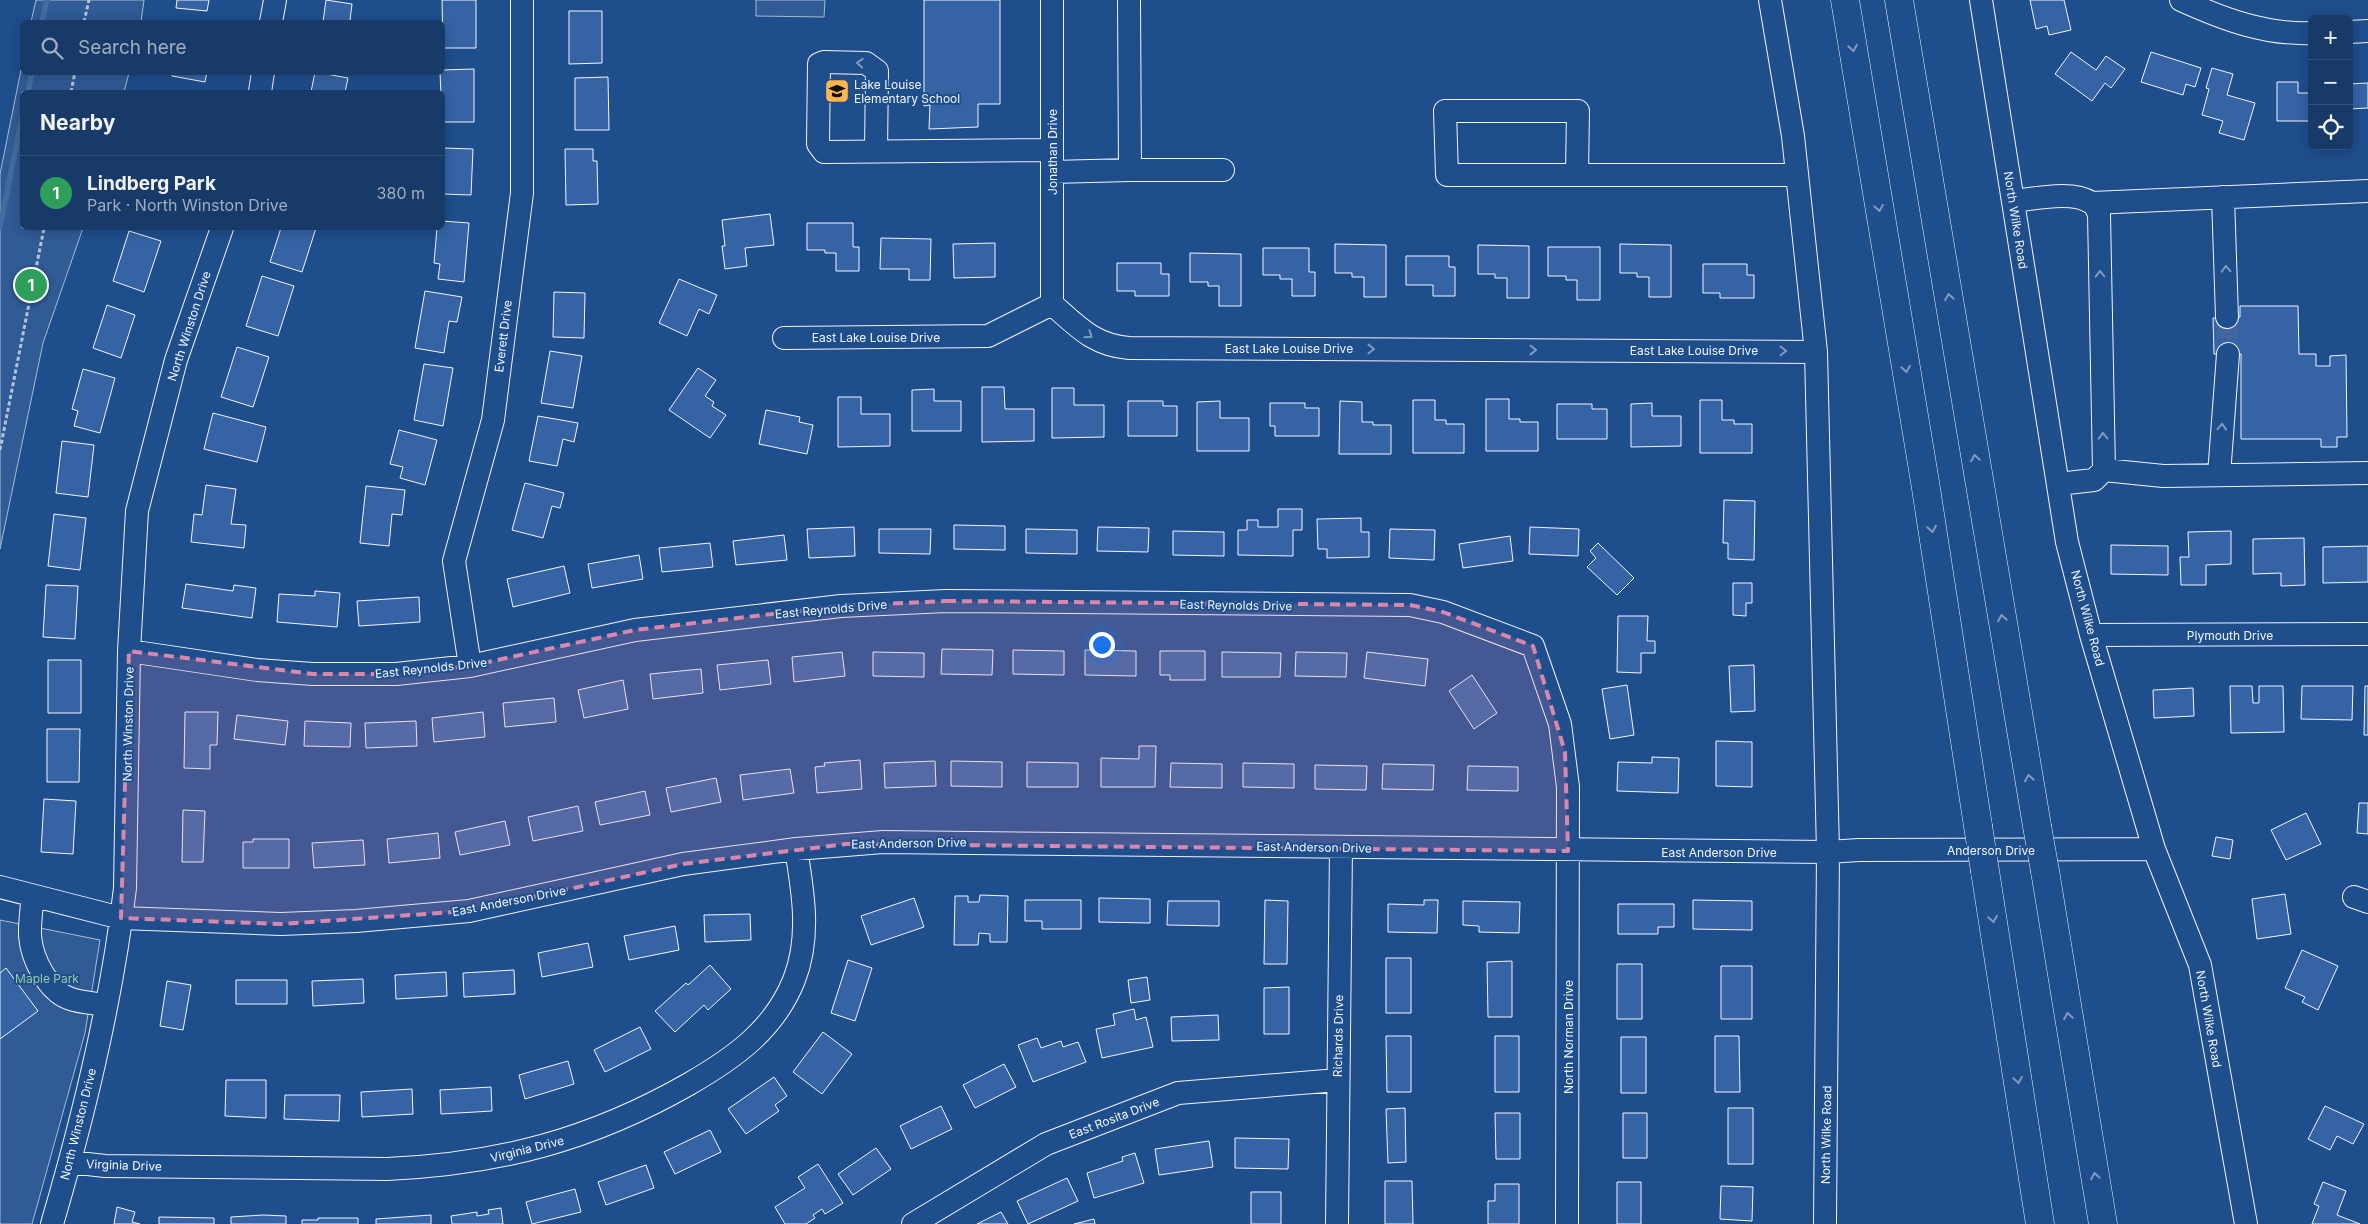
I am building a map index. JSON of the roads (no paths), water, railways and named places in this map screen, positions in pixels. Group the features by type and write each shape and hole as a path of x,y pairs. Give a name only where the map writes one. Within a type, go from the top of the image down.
{"highway":[{"path":"1845,0 1925,482 2040,1224"},
{"path":"1899,0 2045,871 2102,1224"}],"street":[{"path":"271,20 275,0"},
{"name":"Everett Drive","path":"470,666 454,561 492,420 522,193 522,0"},
{"name":"Jonathan Drive","path":"1052,0 1052,304"},
{"path":"1129,0 1130,170"},
{"name":"North Wilke Road","path":"1770,0 1793,136 1816,352 1828,852 1825,1224"},
{"name":"North Wilke Road","path":"1981,0 2067,542 2091,635 2154,849 2200,966 2246,1224"},
{"path":"2181,0 2224,20 2286,34 2308,33"},
{"path":"2353,32 2368,31"},
{"path":"876,151 877,71 866,63 824,62 819,64 818,126 820,149 824,152 876,151 1052,161 1130,170 1223,170"},
{"path":"260,90 263,75"},
{"path":"1577,174 1578,112 1445,111 1447,175 1797,176"},
{"path":"2013,201 2059,196 2080,197 2092,203 2368,191"},
{"path":"2223,197 2227,317"},
{"path":"2058,484 2094,480 2104,470 2099,214 2092,203"},
{"name":"North Winston Drive","path":"52,1224 70,1162 106,1005 122,918 125,888 129,651 137,511 176,360 221,230"},
{"name":"East Lake Louise Drive","path":"784,338 988,336 1052,304 1090,337 1119,347 1816,352"},
{"path":"2219,475 2228,354"},
{"path":"2104,470 2163,476 2368,473"},
{"name":"East Reynolds Drive","path":"129,651 257,670 313,674 396,674 470,666 635,630 841,606 946,601 1410,605 1443,612 1533,646"},
{"name":"Plymouth Drive","path":"2091,635 2368,634"},
{"name":"North Norman Drive","path":"1533,646 1560,724 1568,787 1567,1224"},
{"name":"East Anderson Drive","path":"0,887 122,918 281,924 356,921 469,911 683,864 846,844 919,842 1828,852"},
{"name":"Richards Drive","path":"1336,1224 1341,847"},
{"name":"Virginia Drive","path":"70,1162 106,1166 387,1169 426,1167 466,1163 543,1146 603,1127 654,1103 740,1052 768,1024 794,980 801,954 804,909 796,849"},
{"name":"Anderson Drive","path":"1828,852 1860,850 2154,849"},
{"path":"33,896 29,928 31,948 36,962 47,980 66,997 81,1002 106,1005"},
{"name":"East Rosita Drive","path":"913,1224 1046,1144 1178,1093 1338,1080"}],"waterway":[{"path":"42,20 47,0"},
{"path":"28,90 31,75"},
{"path":"0,227 20,128"}],"tunnel":[{"path":"2227,317 2228,354"}],"place":[{"name":"Lake Louise Elementary School","path":"837,91"},
{"name":"Lindberg Park","path":"31,285"}],"park label":[{"name":"Maple Park","path":"47,978"}]}
